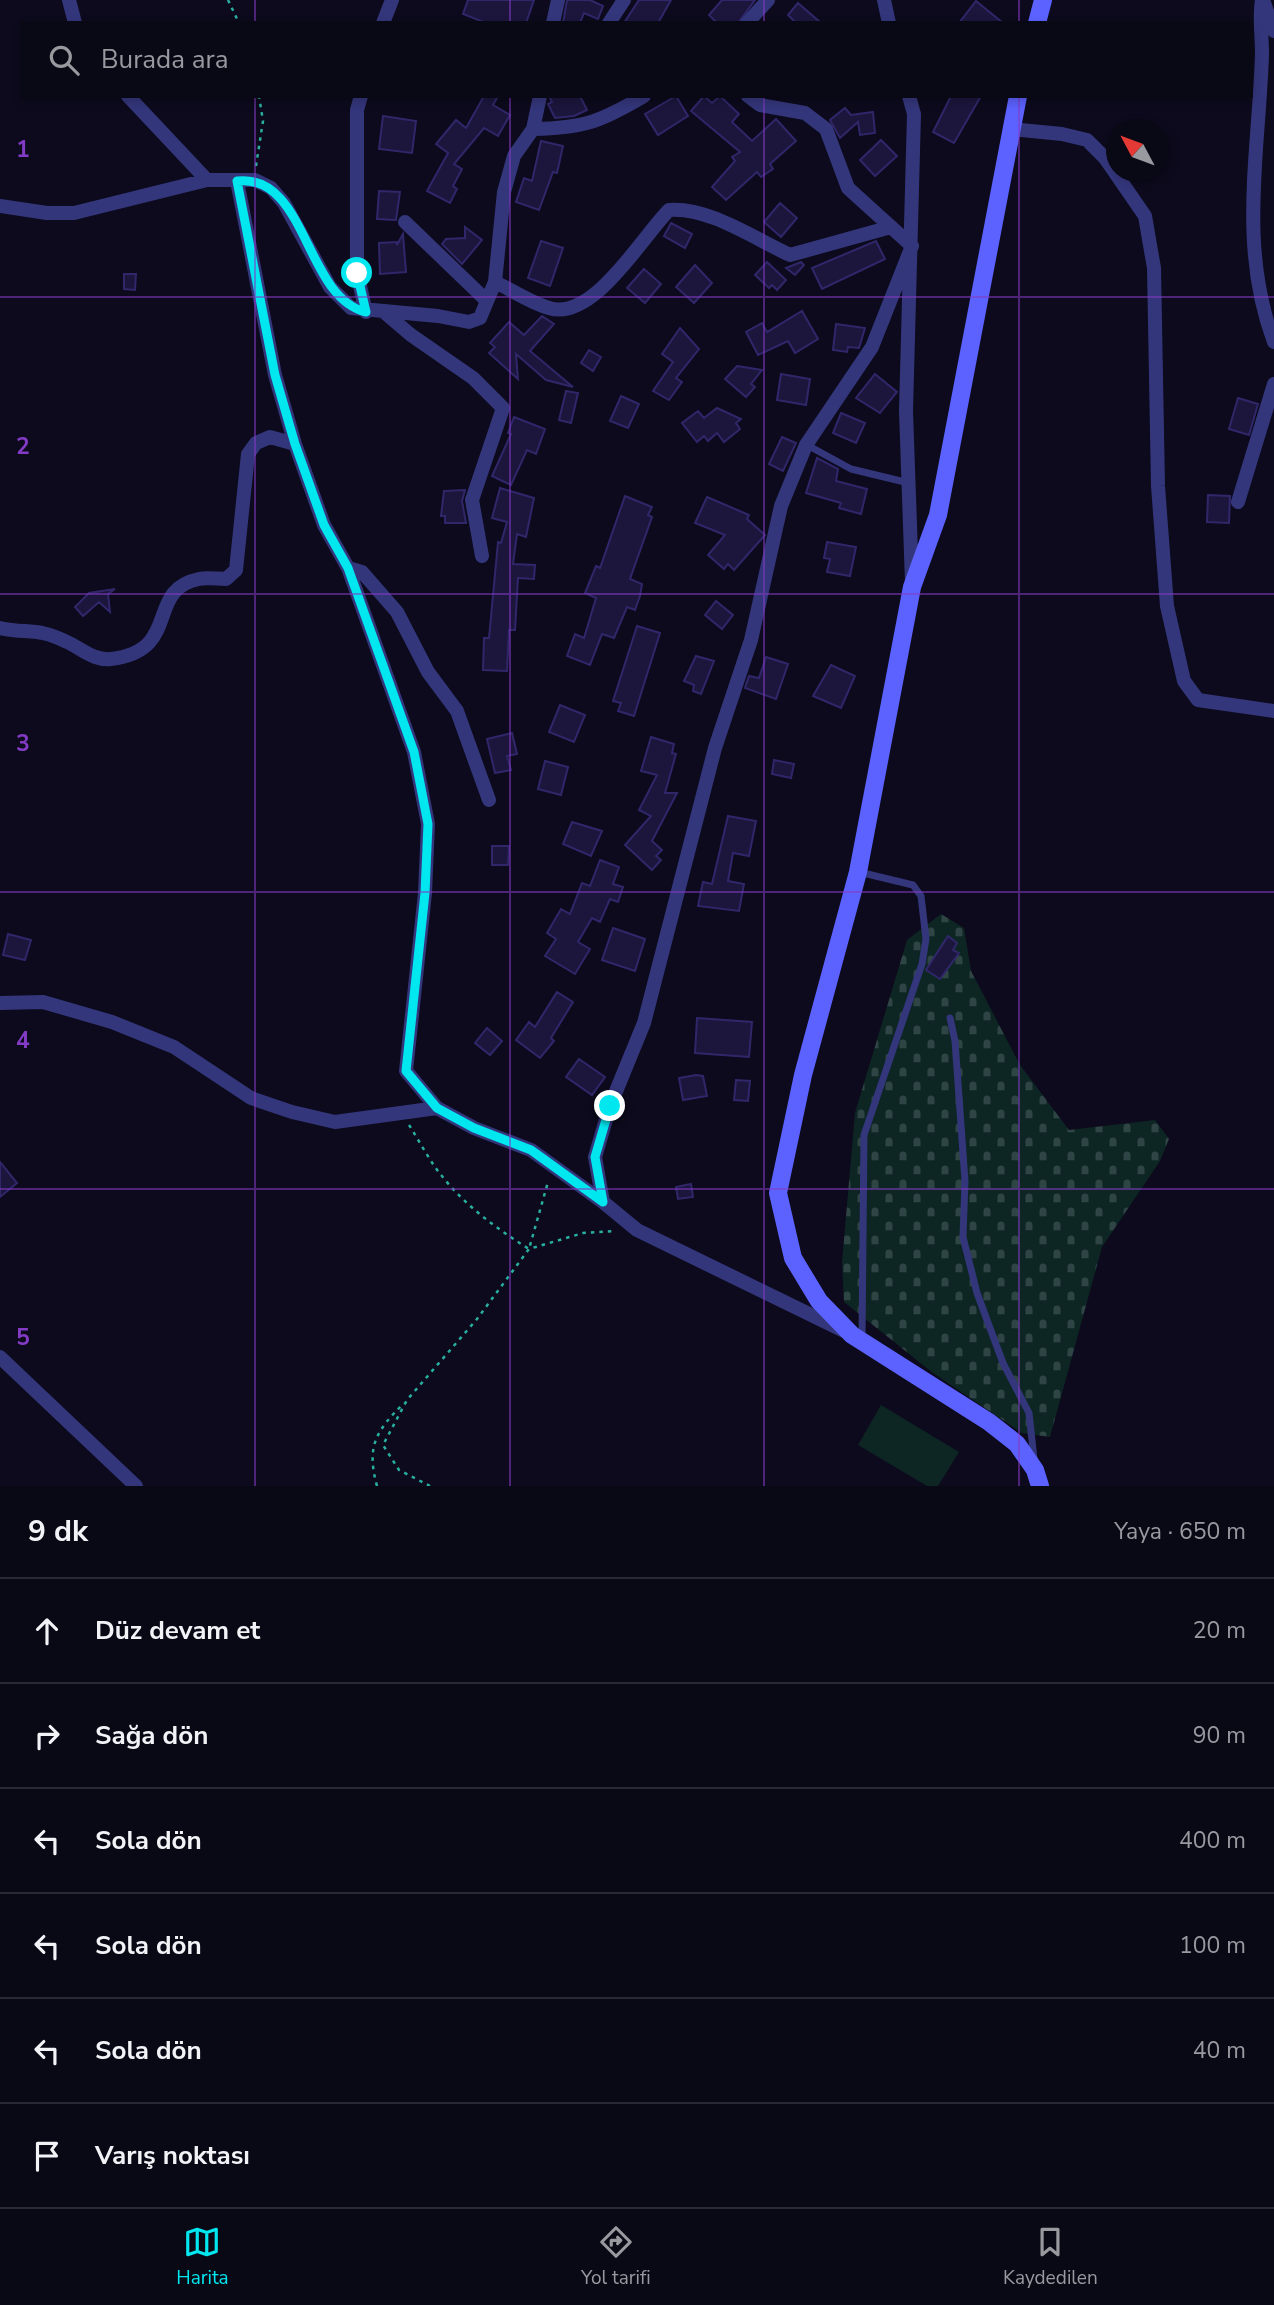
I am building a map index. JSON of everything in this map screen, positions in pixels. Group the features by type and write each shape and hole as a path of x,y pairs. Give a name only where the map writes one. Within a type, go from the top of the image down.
{"street":[{"path":"69,0 74,21"},
{"path":"384,21 392,0"},
{"path":"553,21 558,0"},
{"path":"610,21 624,0"},
{"path":"749,21 768,0"},
{"path":"884,0 889,21"},
{"path":"1038,21 1043,0"},
{"path":"1262,0 1274,31"},
{"path":"1262,0 1262,53 1251,220 1255,272 1274,342"},
{"path":"130,98 206,180"},
{"path":"360,98 357,110 357,273 366,312"},
{"path":"0,206 47,213 74,213 206,180 256,180 271,188 284,203 330,287 351,308 366,312 438,316 470,322 480,318 495,282 504,192 514,156 533,129 540,98"},
{"path":"533,129 571,128 597,122 640,98"},
{"path":"751,98 760,105 805,113 826,129 848,188 912,246"},
{"path":"910,98 914,114 906,411 912,587"},
{"path":"857,1338 819,1301 793,1258 778,1193 803,1075 858,872 912,587 938,514 1018,98"},
{"path":"1010,129 1062,134 1087,140 1105,158 1145,216 1154,268 1158,486 1167,606 1184,681 1198,700 1274,711"},
{"path":"237,181 275,375 295,444 324,525 348,568 414,752 428,824 425,893 406,1071 437,1108 474,1128 531,1150 637,1230 857,1338 989,1422 1017,1444 1037,1478 1048,1486"},
{"path":"495,282 550,309 568,310 584,303 617,272 669,210 685,208 711,217 790,255 891,227"},
{"path":"405,222 487,301"},
{"path":"603,1202 595,1157 610,1106 644,1023 715,748 751,640 780,506 806,445 872,347 912,246"},
{"path":"384,312 411,335 473,378 503,408 472,499 482,556"},
{"path":"1238,502 1274,384"},
{"path":"0,628 40,630 90,656 110,659 140,651 156,638 165,605 176,589 199,579 226,579 236,570 248,454 256,443 270,437 295,444"},
{"path":"348,568 362,572 397,612 428,671 457,712 489,800"},
{"path":"0,1003 43,1002 113,1023 174,1047 251,1098 292,1112 335,1122 437,1108"},
{"path":"0,1357 136,1486"}],"lane":[{"path":"806,445 851,469 909,483"},
{"path":"857,1338 864,1135 916,984 926,939 921,896 913,885 858,872"},
{"path":"950,1018 955,1041 964,1169 963,1237 977,1293 999,1351 1029,1413 1037,1478"}],"path":[{"path":"228,0 238,21"},
{"path":"256,180 263,121 259,98"},
{"path":"401,1113 435,1167 458,1194 483,1218 530,1249"},
{"path":"377,1486 371,1451 382,1426 477,1319 530,1249 553,1165"},
{"path":"530,1249 583,1233 637,1230"},
{"path":"407,1400 383,1445 399,1470 430,1486"}],"green space":[{"path":"941,914 964,928 971,971 1020,1065 1069,1130 1155,1120 1169,1139 1160,1161 1102,1247 1050,1437 1022,1433 933,1373 844,1302 842,1262 855,1113 907,940"},
{"path":"881,1405 959,1452 938,1486 927,1486 858,1445"}],"building":[{"path":"468,0 534,0 527,21 481,21 463,14"},
{"path":"567,0 590,0 603,6 598,19 584,13 581,21 563,21"},
{"path":"639,0 671,0 659,21 625,21"},
{"path":"722,0 755,0 739,21 715,21 709,15"},
{"path":"976,1 1001,21 961,21"},
{"path":"798,3 819,21 794,21 788,15"},
{"path":"483,98 497,98 493,105 510,115 498,136 484,128 454,164 462,169 453,186 457,189 450,203 427,191 448,153 436,144 456,120 466,128"},
{"path":"550,98 581,98 587,110 574,116 555,118 548,104 552,102"},
{"path":"677,98 688,116 658,135 645,114"},
{"path":"702,98 712,103 722,98 739,114 732,122 752,141 776,119 796,141 770,164 773,169 761,177 757,172 726,200 712,187 735,161 732,157 740,152 691,111"},
{"path":"950,98 980,98 954,143 933,132"},
{"path":"845,108 851,115 873,112 875,133 860,135 858,122 840,138 830,120"},
{"path":"383,116 416,121 412,153 379,149"},
{"path":"881,140 897,156 875,176 860,160"},
{"path":"541,141 563,146 557,173 553,172 539,210 516,202 524,178 532,181"},
{"path":"379,191 400,192 396,220 377,219"},
{"path":"780,203 797,218 781,237 764,222"},
{"path":"671,223 692,234 685,248 664,236"},
{"path":"465,227 482,240 462,264 442,244 446,239 465,238"},
{"path":"403,234 406,272 380,274 379,243 397,242 397,245"},
{"path":"541,241 563,248 550,286 528,278"},
{"path":"876,241 885,259 822,289 812,268"},
{"path":"767,262 786,280 777,290 772,285 769,288 755,275"},
{"path":"801,262 804,265 795,275 786,268"},
{"path":"695,265 712,283 694,303 676,287"},
{"path":"644,269 661,284 645,303 627,288"},
{"path":"124,274 136,274 135,290 124,289"},
{"path":"802,311 818,339 795,353 788,341 758,355 746,332 762,323 767,332"},
{"path":"542,316 554,324 530,351 573,387 546,380 516,354 518,379 489,353 495,347 490,343 509,322 524,335"},
{"path":"836,324 865,328 859,348 848,347 847,352 833,350"},
{"path":"680,328 699,349 676,378 682,382 669,400 653,391 673,362 662,354"},
{"path":"589,350 601,357 593,371 581,363"},
{"path":"737,366 762,370 751,384 755,387 746,397 725,379"},
{"path":"781,374 810,379 806,405 777,400"},
{"path":"875,374 897,392 880,413 856,398"},
{"path":"566,391 578,393 571,423 559,420"},
{"path":"621,396 639,404 628,428 610,421"},
{"path":"1238,398 1258,404 1249,435 1229,429"},
{"path":"717,408 741,419 736,423 740,429 724,442 717,433 708,441 704,436 697,442 682,423 698,411 704,418"},
{"path":"841,413 865,423 856,443 833,433"},
{"path":"514,417 545,429 536,454 527,450 511,485 492,476 511,434 508,433"},
{"path":"782,437 796,443 783,471 769,464"},
{"path":"817,458 838,469 836,481 867,489 861,514 839,508 841,503 806,493"},
{"path":"500,488 534,498 526,537 517,534 513,564 535,565 534,579 518,578 515,630 509,630 507,671 483,670 484,638 489,638 498,542 501,543 507,522 492,518"},
{"path":"465,490 462,501 466,523 445,523 445,516 441,516 444,491"},
{"path":"1208,495 1230,496 1229,523 1207,522"},
{"path":"625,496 652,507 648,515 652,517 630,579 642,584 640,596 635,610 627,607 614,638 602,634 590,665 567,656 575,634 584,638 596,598 585,593 596,566 600,568"},
{"path":"707,497 749,515 747,519 765,535 734,570 728,564 724,569 708,555 725,535 695,523"},
{"path":"827,542 856,547 850,576 827,572 830,559 824,558"},
{"path":"115,589 108,594 110,612 99,602 83,616 75,607 89,593"},
{"path":"716,601 733,615 722,629 705,615"},
{"path":"637,626 660,633 634,716 618,711 621,703 613,701"},
{"path":"696,656 714,661 701,694 693,691 694,685 684,681"},
{"path":"766,657 788,664 776,699 745,688 749,676 759,678"},
{"path":"831,665 855,676 841,708 813,696"},
{"path":"560,705 585,715 574,742 549,732"},
{"path":"512,733 517,754 507,756 511,770 495,773 487,739"},
{"path":"651,737 674,744 672,753 676,754 665,793 677,793 652,841 662,850 656,856 661,860 652,870 625,845 651,816 639,810 657,775 641,771"},
{"path":"774,760 794,764 791,778 772,774"},
{"path":"545,761 568,767 561,795 538,789"},
{"path":"728,816 756,821 749,856 733,853 728,881 744,884 739,911 698,906 703,882 712,884"},
{"path":"572,822 602,831 591,856 563,844"},
{"path":"492,846 509,846 508,865 492,865"},
{"path":"600,860 619,867 613,884 623,887 618,902 610,899 600,922 592,918 578,942 590,949 575,974 545,956 556,939 547,933 561,909 570,914 582,883 590,886"},
{"path":"613,928 645,939 635,971 602,960"},
{"path":"8,934 31,940 25,960 3,955"},
{"path":"948,936 957,943 953,950 959,953 940,979 926,970"},
{"path":"557,992 573,1002 551,1038 554,1041 540,1058 516,1040 529,1022 535,1027"},
{"path":"697,1018 752,1022 749,1057 695,1053"},
{"path":"487,1028 502,1041 490,1055 475,1043"},
{"path":"579,1059 605,1077 592,1095 566,1077"},
{"path":"703,1076 707,1096 683,1100 679,1078"},
{"path":"736,1080 750,1081 748,1101 734,1100"},
{"path":"0,1162 17,1183 0,1197"},
{"path":"691,1184 693,1197 678,1199 676,1187"}],"route":[{"path":"357,273 366,312 351,308 330,287 284,203 271,188 256,180 237,181 275,375 295,444 324,525 348,568 414,752 428,824 425,893 406,1071 420,1091 437,1108 474,1128 531,1150 603,1202 595,1157 610,1106"}]}
